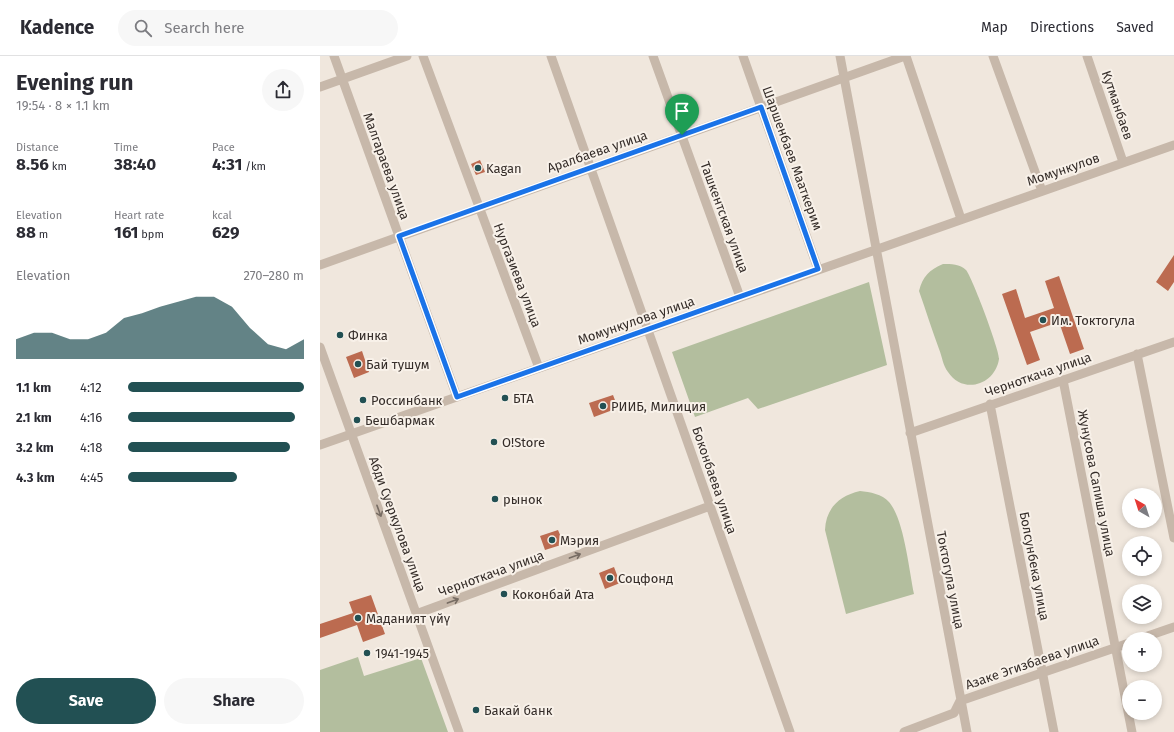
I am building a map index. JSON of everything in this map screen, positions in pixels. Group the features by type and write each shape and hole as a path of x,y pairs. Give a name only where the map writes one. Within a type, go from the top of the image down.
{"street":[{"name":"Малгараева улица","path":"334,56 457,397"},
{"path":"320,87 407,56"},
{"name":"Нургазиева улица","path":"423,56 539,368"},
{"name":"Боконбаева улица","path":"551,56 790,732"},
{"name":"Ташкентская улица","path":"652,56 740,297"},
{"name":"Шаршенбаев Мааткерим","path":"743,56 818,269"},
{"name":"Токтогула улица","path":"840,56 967,732"},
{"path":"906,56 962,219"},
{"name":"Аралбаева улица","path":"320,265 590,167 906,56"},
{"path":"993,56 1042,191"},
{"name":"Кутманбаев","path":"1087,56 1123,162"},
{"name":"Момункулов","path":"962,219 1174,144"},
{"name":"Момункулова улица","path":"320,445 962,219"},
{"name":"Черноткача улица","path":"910,432 1174,342"},
{"name":"Абди Суеркулова улица","path":"320,347 459,732"},
{"path":"1137,354 1174,538"},
{"name":"Жунусова Сапиша улица","path":"1063,380 1132,732"},
{"name":"Болсунбека улица","path":"990,404 1054,732"},
{"name":"Черноткача улица","path":"416,614 710,506"},
{"path":"1159,632 1174,627"},
{"name":"Азаке Эгизбаева улица","path":"910,731 954,713 960,701 1122,645"}],"green space":[{"path":"943,264 958,265 966,270 991,329 998,353 999,359 996,368 985,381 978,384 970,385 962,383 954,379 946,370 919,291 922,281 927,274"},
{"path":"869,282 887,365 758,409 748,398 695,417 672,352"},
{"path":"860,491 883,497 889,502 894,510 899,520 902,532 914,594 846,614 825,530 828,515 835,504 846,496"},
{"path":"358,657 364,676 421,658 448,732 320,732 320,670"}],"building":[{"name":"Kagan","path":"480,160 485,172 476,175 471,164"},
{"path":"1174,255 1174,282 1168,291 1156,282"},
{"name":"Им. Токтогула","path":"1059,276 1084,349 1070,354 1059,322 1030,332 1040,360 1027,365 1002,294 1016,289 1025,318 1054,308 1045,281"},
{"name":"Бай тушум","path":"362,351 369,372 354,378 346,357"},
{"name":"РИИБ, Милиция","path":"613,395 618,408 594,417 589,403"},
{"name":"Мэрия","path":"558,530 564,544 545,550 540,536"},
{"name":"Соцфонд","path":"614,567 620,583 605,589 599,573"},
{"name":"Маданият үйү","path":"371,595 385,634 363,642 357,625 320,638 320,624 353,613 349,602"}],"place":[{"name":"Kagan","path":"478,168"},
{"name":"Им. Токтогула","path":"1043,320"},
{"name":"Финка","path":"340,335"},
{"name":"Бай тушум","path":"358,364"},
{"name":"БТА","path":"505,398"},
{"name":"Россинбанк","path":"363,400"},
{"name":"РИИБ, Милиция","path":"603,406"},
{"name":"Бешбармак","path":"357,420"},
{"name":"O!Store","path":"494,442"},
{"name":"рынок","path":"495,499"},
{"name":"Мэрия","path":"552,540"},
{"name":"Соцфонд","path":"610,578"},
{"name":"Коконбай Ата","path":"504,594"},
{"name":"Маданият үйү","path":"358,618"},
{"name":"1941-1945","path":"367,653"},
{"name":"Бакай банк","path":"476,710"}],"route":[{"path":"761,107 818,269 457,397 399,236 682,135 761,107"}]}
